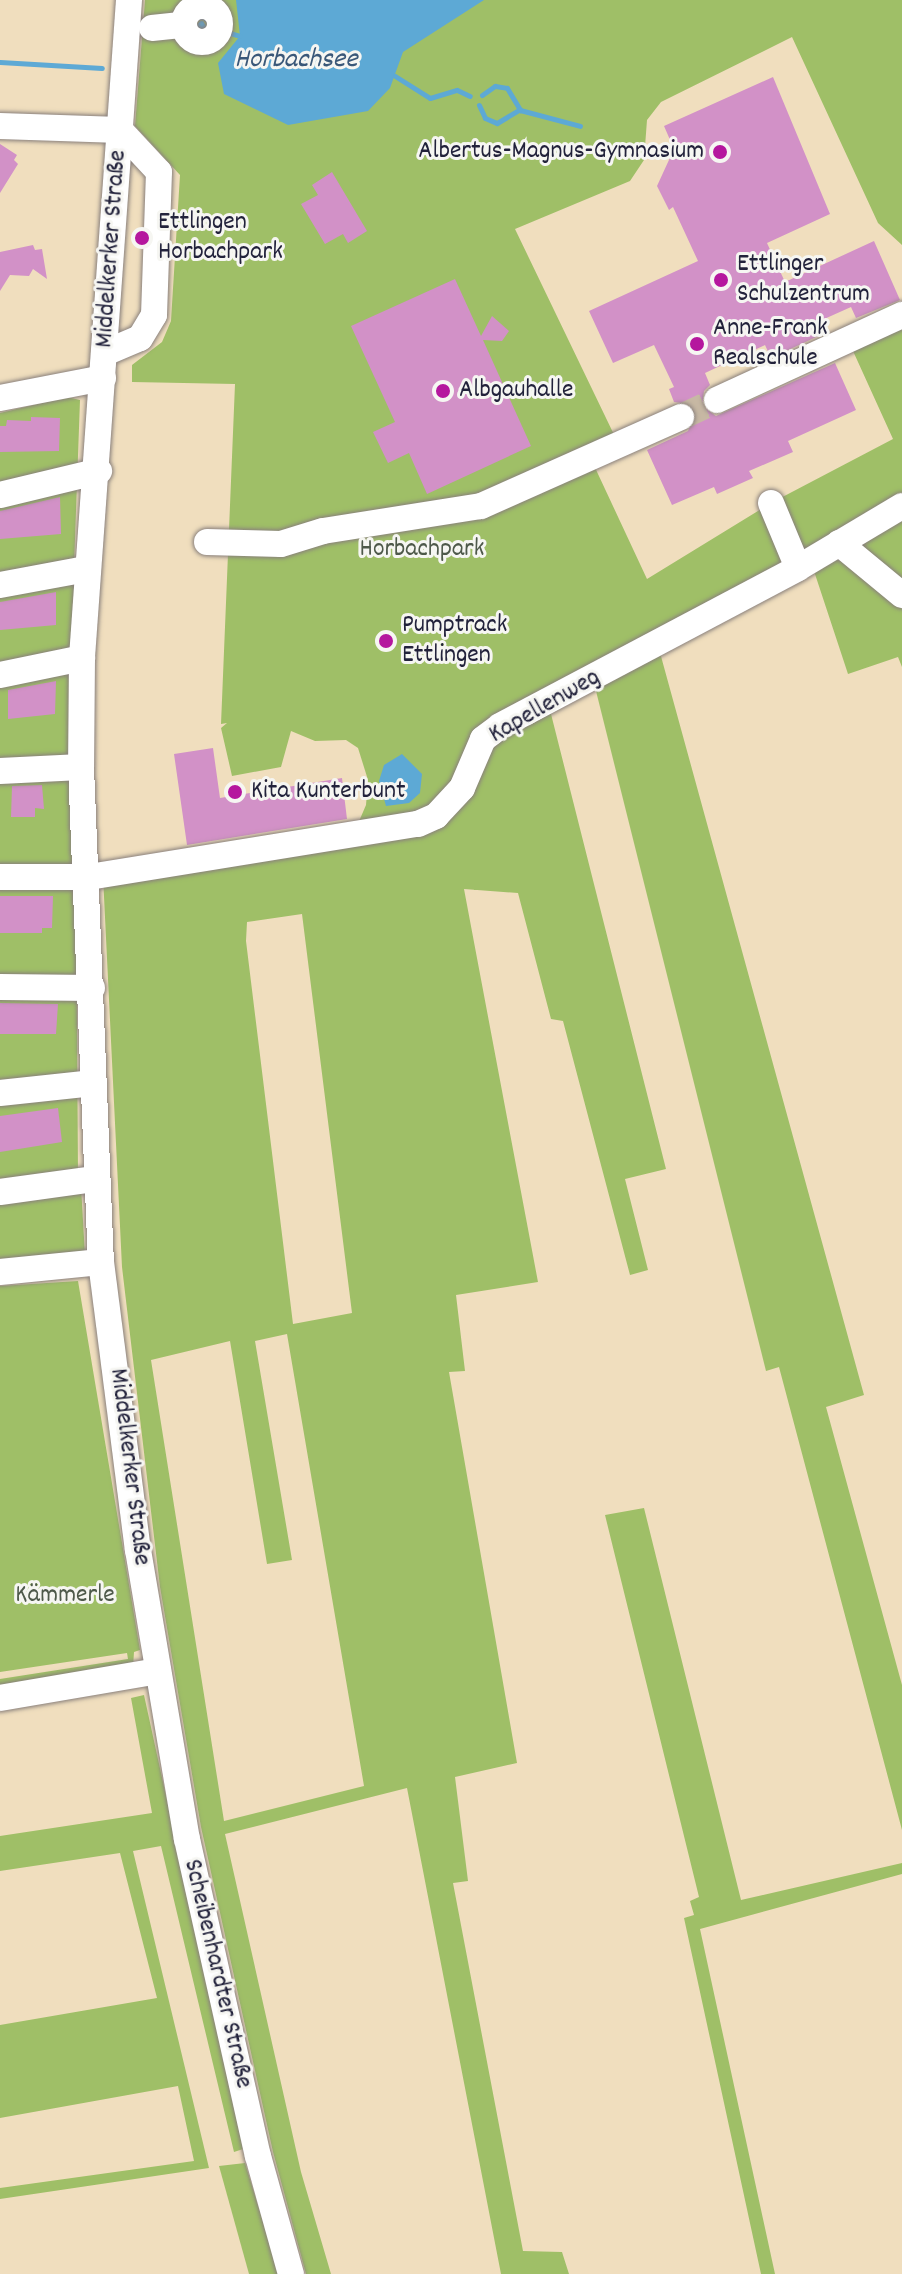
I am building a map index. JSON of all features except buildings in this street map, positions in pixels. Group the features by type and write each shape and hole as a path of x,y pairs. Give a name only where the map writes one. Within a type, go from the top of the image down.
{"street":[{"name":"Middelkerker Straße","path":"129,0 139,28 120,130 99,471 86,569 81,767 89,877 95,1179 101,1262 158,1671"},
{"path":"139,28 183,25 195,7 213,29"},
{"path":"0,126 120,130 159,172 154,315 140,338 104,366 0,398"},
{"path":"717,400 902,315"},
{"path":"207,542 281,544 323,531 481,506 681,417"},
{"path":"0,495 99,471"},
{"path":"771,503 798,568"},
{"name":"Kapellenweg","path":"0,877 89,877 418,824 436,816 462,788 483,739 500,726 798,568 902,506"},
{"path":"839,543 902,595"},
{"path":"0,585 86,569"},
{"path":"0,675 82,658"},
{"path":"0,771 81,767"},
{"path":"0,987 92,988"},
{"path":"0,1093 93,1083"},
{"path":"0,1192 95,1179"},
{"path":"0,1272 101,1262"},
{"path":"0,1698 158,1671"},
{"name":"Scheibenhardter Straße","path":"158,1671 190,1854 258,2156 291,2274"}],"green space":[{"name":"Horbachpark","path":"145,0 902,0 902,245 878,223 792,37 661,102 647,120 644,160 630,181 515,229 619,445 591,459 647,579 771,503 893,439 848,340 902,315 902,500 500,726 433,810 357,826 366,805 368,780 358,748 346,740 315,741 291,731 281,767 232,776 221,728 227,723 221,724 235,384 132,382 132,365 162,342 171,321 180,175 135,126"},
{"path":"67,397 80,400 74,567 78,1175 0,1186 0,413"},
{"path":"902,511 902,590 858,554 863,533"},
{"path":"828,558 843,561 902,604 902,667 898,657 848,674 812,565"},
{"path":"659,649 864,1395 826,1407 902,1685 902,1830 779,1367 766,1371 595,687"},
{"path":"550,710 666,1169 625,1179 648,1270 630,1275 563,1021 551,1019 518,893 464,889 538,1282 456,1295 465,1371 449,1372 517,1763 455,1777 468,1881 453,1883 523,2251 562,2252 569,2274 501,2274 407,1788 225,1834 301,2172 331,2274 306,2274 273,2152 201,1827 160,1587 122,1267 103,876 421,828 485,742","holes":["302,914 352,1313 293,1324 246,941 247,922","287,1334 364,1786 224,1821 151,1360 230,1341 267,1564 292,1560 255,1341"]},
{"path":"81,1186 85,1256 0,1266 0,1196"},
{"name":"Kämmerle","path":"78,1281 140,1650 134,1652 133,1667 0,1689 0,1679 128,1659 127,1653 0,1672 0,1286"},
{"path":"644,1508 741,1900 902,1863 902,1874 700,1929 775,2274 761,2274 684,1918 694,1915 690,1901 699,1897 605,1515"},
{"path":"144,1695 243,2149 234,2152 161,1846 133,1851 209,2168 0,2199 0,2188 194,2161 178,2086 0,2118 0,2025 157,1998 120,1853 0,1871 0,1836 152,1813 131,1698"},
{"path":"245,2163 279,2274 249,2274 219,2166"}],"water":[{"name":"Horbachsee","path":"236,0 484,0 403,52 390,88 368,111 288,125 224,94 218,63 240,36"},
{"path":"402,754 422,774 420,793 409,803 386,806 379,781 384,765"}],"waterway":[{"path":"201,17 207,19 209,25 207,31 201,33 195,31 193,25 195,19 201,17"},
{"path":"201,23 203,26 200,27 199,25 201,23"},
{"path":"209,27 240,36"},
{"path":"0,62 102,68"},
{"path":"395,76 430,98 457,90 470,96"},
{"path":"482,95 495,86 507,88 520,110 580,126"},
{"path":"479,105 485,118 497,123 519,110"}],"tunnel":[{"path":"681,417 717,400"}],"place":[{"name":"Albertus-Magnus-Gymnasium","path":"720,152"},
{"name":"Ettlingen Horbachpark","path":"142,238"},
{"name":"Ettlinger Schulzentrum","path":"721,280"},
{"name":"Anne-Frank Realschule","path":"697,344"},
{"name":"Albgauhalle","path":"443,391"},
{"name":"Pumptrack Ettlingen","path":"386,641"},
{"name":"Kita Kunterbunt","path":"235,792"}]}
